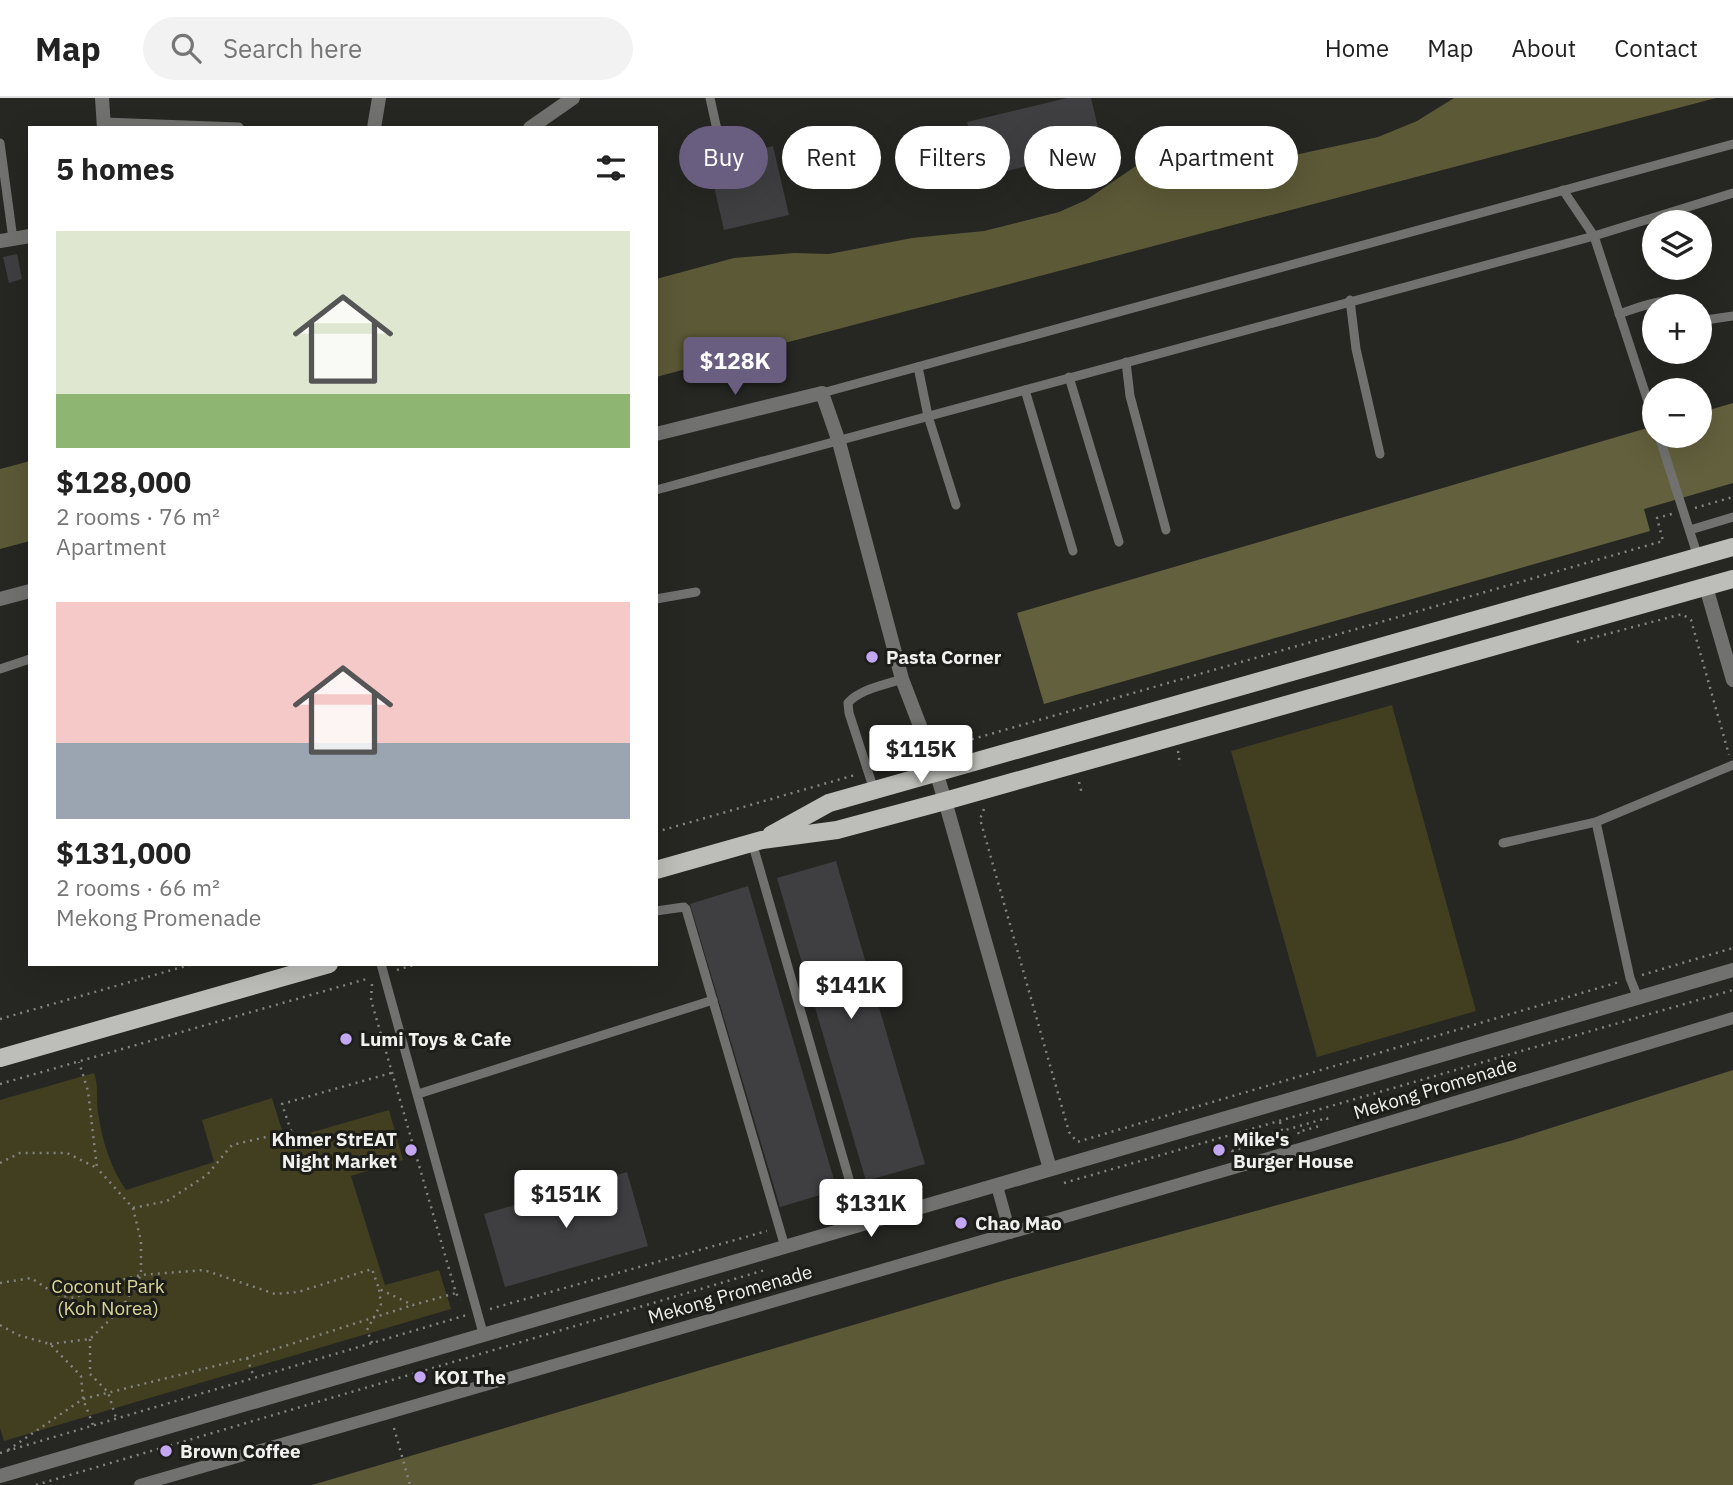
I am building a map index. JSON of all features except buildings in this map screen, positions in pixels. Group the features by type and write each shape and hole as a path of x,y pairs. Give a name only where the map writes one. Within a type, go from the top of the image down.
{"main road":[{"path":"757,841 829,803 1733,548"},
{"path":"658,869 757,841 837,830 945,801 1733,579"},
{"path":"0,1058 322,966"}],"street":[{"path":"103,98 104,125"},
{"path":"374,126 379,98"},
{"path":"533,126 573,98"},
{"path":"7,240 28,236"},
{"path":"658,434 822,393 838,442 902,680 930,752 945,801 1050,1169"},
{"path":"1706,587 1733,680"},
{"path":"0,599 28,592"},
{"path":"0,1476 1733,970"},
{"name":"Mekong Promenade","path":"139,1485 1269,1158 1730,1018"},
{"path":"996,1186 1010,1233"}],"lane":[{"path":"709,98 716,126"},
{"path":"104,125 172,126"},
{"path":"0,143 7,240"},
{"path":"822,393 1733,144"},
{"path":"1563,190 1594,236 1642,384"},
{"path":"658,489 1594,236 1733,193"},
{"path":"1350,300 1356,349 1380,454"},
{"path":"1619,314 1642,307"},
{"path":"1712,319 1733,316"},
{"path":"1126,362 1129,396 1166,530"},
{"path":"918,367 928,416 956,505"},
{"path":"1069,377 1119,542"},
{"path":"1025,390 1073,551"},
{"path":"1663,448 1698,557"},
{"path":"1690,530 1733,517"},
{"path":"658,599 696,592"},
{"path":"0,669 28,660"},
{"path":"874,790 849,713 848,702 865,692 902,680"},
{"path":"1503,842 1595,822 1733,765"},
{"path":"1595,822 1630,978 1638,998"},
{"path":"757,841 862,1224"},
{"path":"658,911 684,907 687,909 785,1247"},
{"path":"382,969 418,1094 474,1313 483,1333"},
{"path":"418,1094 713,1000"}],"path":[{"path":"658,831 1663,541 1657,518 1733,497"},
{"path":"1576,643 1682,614 1692,620 1733,765"},
{"path":"1178,751 1180,765"},
{"path":"1078,779 1082,794"},
{"path":"985,804 980,819 1069,1132 1077,1142 1733,948"},
{"path":"0,1019 186,966"},
{"path":"382,969 403,966"},
{"path":"0,1084 372,977 371,1000 456,1293 474,1313"},
{"path":"1063,1183 1733,990"},
{"path":"79,1062 88,1091 97,1168"},
{"path":"133,1208 167,1201 207,1175 232,1145 291,1130 282,1104 391,1072"},
{"path":"1269,1158 1264,1141 1232,1151 1231,1147 1327,1118 1328,1124 1298,1132 1303,1148"},
{"path":"1280,1122 1282,1130"},
{"path":"0,1163 20,1153 67,1153 97,1168 133,1208 141,1241 141,1275 122,1308 90,1339 50,1344 19,1335 0,1325"},
{"path":"0,1453 474,1313 779,1228"},
{"path":"36,1485 773,1268"},
{"path":"0,1283 31,1278 57,1295 75,1298 97,1286 141,1275 204,1270 275,1294 298,1292 372,1269 380,1289 381,1304 367,1330 372,1343"},
{"path":"380,1289 412,1305"},
{"path":"6,1452 83,1399 247,1358 373,1316 456,1293"},
{"path":"90,1339 90,1374 108,1392 116,1418"},
{"path":"50,1344 81,1376 83,1399 93,1425"},
{"path":"247,1358 254,1378"},
{"path":"389,1412 410,1485"}],"green space":[{"path":"1392,705 1476,1011 1317,1057 1231,751"},
{"name":"Coconut Park (Koh Norea)","path":"94,1073 104,1143 115,1172 126,1190 214,1162 202,1120 272,1098 285,1140 389,1110 403,1160 351,1176 385,1285 439,1270 451,1309 4,1441 0,1428 0,1100"}],"shaded area":[{"path":"1454,98 1716,98 658,376 658,278 734,258 794,253 829,254 912,238 984,231 1059,212 1086,200 1102,189 1121,189 1121,176 1135,167 1135,189 1298,189 1298,154 1378,137 1417,121"},
{"path":"1733,403 1733,483 1644,509 1650,531 1044,704 1017,613 1642,430 1642,448 1712,448 1712,409"},
{"path":"28,462 28,542 0,549 0,469"},
{"path":"1733,1070 1733,1485 312,1485 1005,1280 1510,1141"}],"place":[{"name":"Pasta Corner","path":"872,657"},
{"name":"Lumi Toys & Cafe","path":"346,1039"},
{"name":"Khmer StrEAT Night Market","path":"411,1150"},
{"name":"Mike's Burger House","path":"1219,1150"},
{"name":"Chao Mao","path":"961,1223"},
{"name":"KOI The","path":"420,1377"},
{"name":"Brown Coffee","path":"166,1451"}]}
